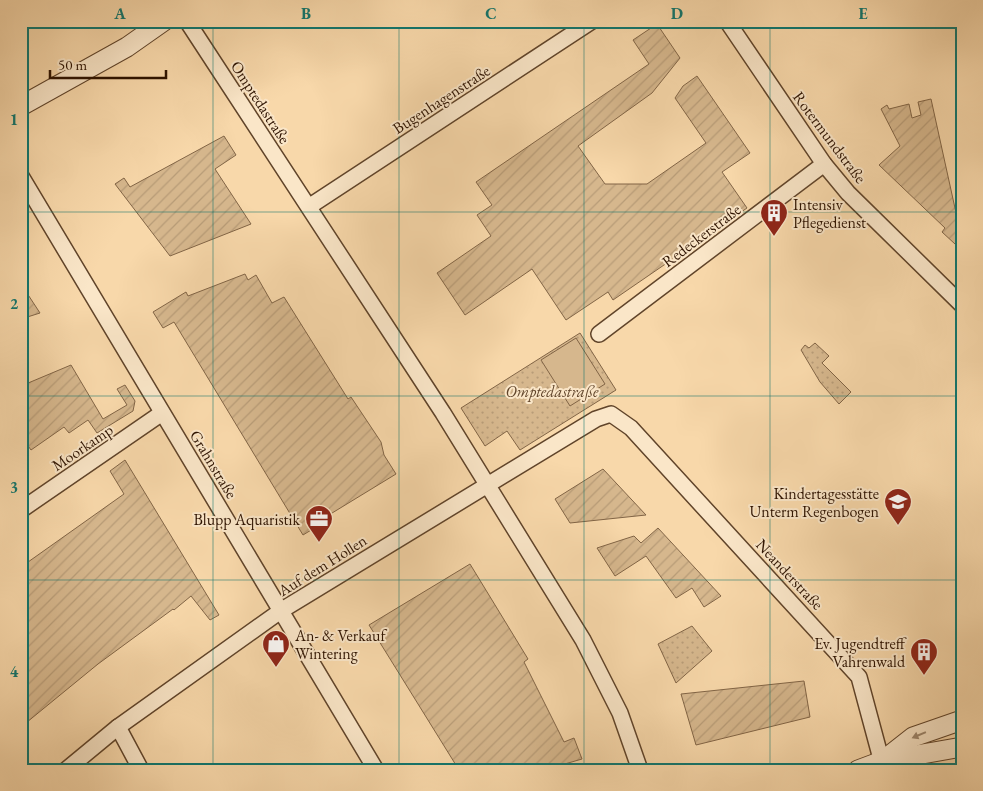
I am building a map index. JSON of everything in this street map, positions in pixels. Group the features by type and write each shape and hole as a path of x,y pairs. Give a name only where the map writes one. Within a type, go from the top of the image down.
{"street":[{"path":"21,106 127,47 164,21"},
{"name":"Omptedastraße","path":"187,21 310,206 488,484 598,667 620,713 640,770"},
{"name":"Bugenhagenstraße","path":"310,206 592,21"},
{"name":"Rotermundstraße","path":"727,21 824,164 848,193 962,305"},
{"name":"Redeckerstraße","path":"599,334 824,164"},
{"name":"Grahnstraße","path":"21,176 376,770"},
{"name":"Moorkamp","path":"21,510 162,414"},
{"name":"Auf dem Hollen","path":"66,770 118,727 282,610 596,419 611,414"},
{"name":"Neanderstraße","path":"611,414 626,423 859,677 883,765"},
{"path":"883,765 912,737 962,720"},
{"path":"118,727 141,770"},
{"path":"858,770 962,747"}],"green space":[{"path":"657,24 680,58 652,93 578,146 605,184 647,184 706,143 675,98 683,86 697,76 750,153 722,172 747,208 613,300 608,292 566,320 532,269 465,315 437,273 491,236 477,215 492,205 476,182 649,64 633,40"},
{"path":"931,99 962,240 955,244 942,232 945,228 879,165 900,146 881,109 887,105 889,109 909,104 912,118 921,115 918,102"},
{"path":"224,136 236,155 215,169 251,224 170,256 115,184 124,178 130,187"},
{"path":"245,274 248,280 256,275 272,303 284,297 348,399 351,397 381,442 384,455 396,474 319,521 321,524 303,535 174,322 163,328 153,312 186,292 188,296"},
{"path":"21,284 40,313 21,319"},
{"name":"Omptedastraße","path":"580,333 616,390 520,450 507,431 485,446 461,408"},
{"path":"576,338 605,384 570,406 541,360"},
{"path":"815,343 829,356 822,363 851,392 839,404 820,382 801,350 805,345 809,348"},
{"path":"71,365 103,419 127,405 117,389 125,385 135,401 133,411 97,433 88,420 69,433 64,427 31,450 21,436 21,386"},
{"path":"125,460 219,615 210,620 191,596 98,664 21,727 21,567 124,494 110,471"},
{"path":"603,469 646,515 570,523 555,499"},
{"path":"658,528 721,596 704,607 692,588 676,598 646,556 615,576 597,548 634,536 641,543"},
{"path":"470,564 528,659 524,662 564,742 574,738 582,759 544,770 459,770 369,625"},
{"path":"692,626 712,651 676,683 658,644"},
{"path":"804,681 810,717 696,745 681,694"}],"place":[{"name":"Intensiv Pflegedienst","path":"774,237"},
{"name":"Kindertagesstätte Unterm Regenbogen","path":"898,526"},
{"name":"Blupp Aquaristik","path":"319,543"},
{"name":"An- & Verkauf Wintering","path":"276,668"},
{"name":"Ev. Jugendtreff Vahrenwald","path":"924,676"}]}
